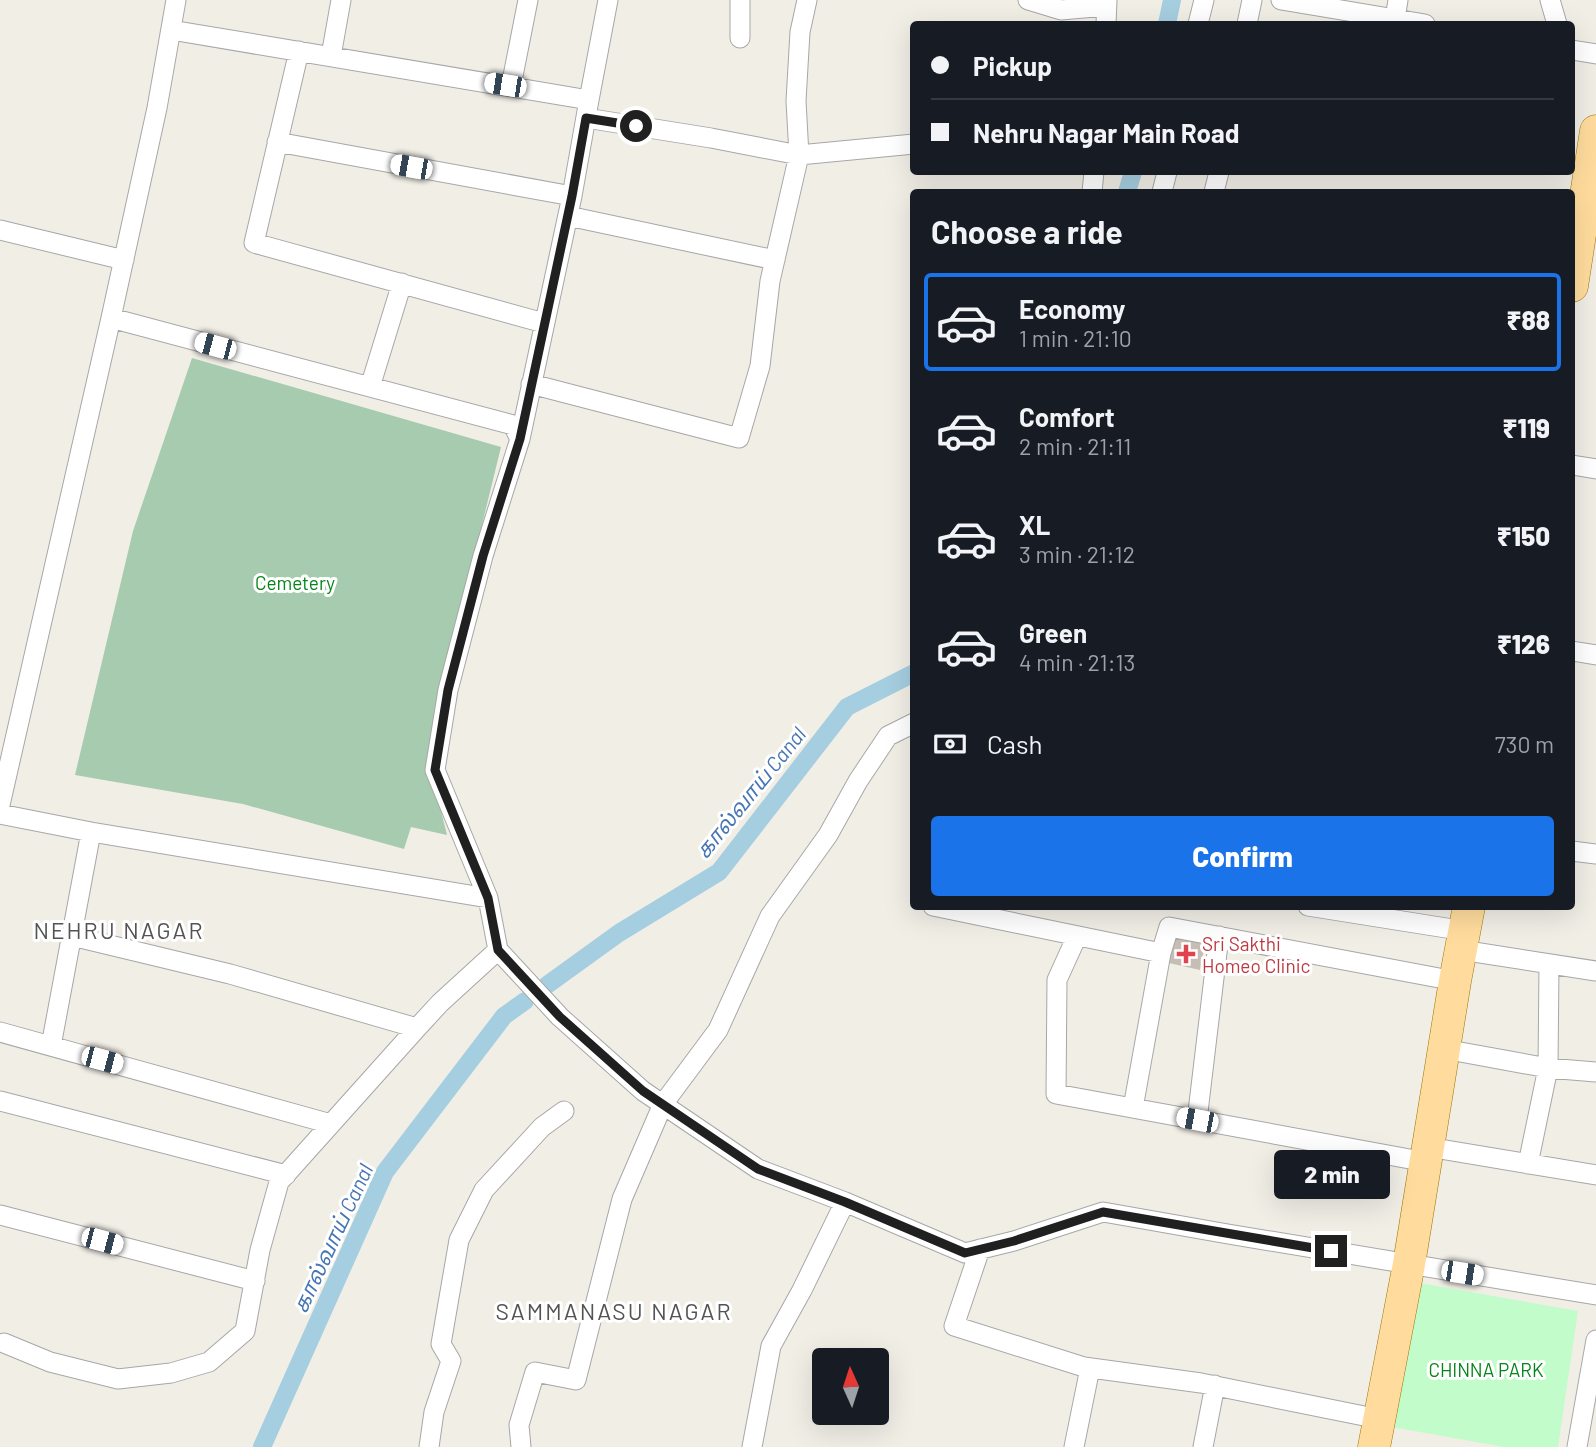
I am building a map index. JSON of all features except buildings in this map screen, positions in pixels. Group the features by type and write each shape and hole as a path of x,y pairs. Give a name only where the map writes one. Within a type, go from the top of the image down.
{"main road":[{"path":"1575,263 1596,131"},
{"path":"1376,1433 1409,1264 1465,929"}],"street":[{"path":"0,805 124,260 157,108 176,0"},
{"path":"331,56 341,0"},
{"path":"511,86 527,0"},
{"path":"608,0 568,216 520,439 483,556 448,690 435,770 488,898 498,950 560,1017 643,1091 758,1169 845,1202 965,1253 1014,1241 1103,1212 1596,1295"},
{"path":"740,0 740,38"},
{"path":"531,384 739,438 760,366 770,281 799,155 796,101 800,32 807,0"},
{"path":"1028,0 1061,10 1106,10"},
{"path":"1200,21 1204,0"},
{"path":"1248,21 1252,0"},
{"path":"1281,0 1397,10 1419,21"},
{"path":"1550,0 1556,21"},
{"path":"171,30 511,86 587,109 799,155 910,144"},
{"path":"1575,50 1596,54"},
{"path":"299,51 254,243 544,323"},
{"path":"277,142 572,196"},
{"path":"568,216 775,260"},
{"path":"0,230 124,260"},
{"path":"370,387 402,283"},
{"path":"111,318 513,425 520,439"},
{"path":"1575,466 1596,469"},
{"path":"1575,652 1596,655"},
{"path":"521,1447 519,1425 535,1372 576,1380 622,1199 663,1104 718,1030 770,916 828,835 858,781 888,736 910,725"},
{"path":"0,814 91,832 488,898"},
{"path":"51,1046 91,832"},
{"path":"1575,851 1596,854"},
{"path":"952,910 1161,953"},
{"path":"1335,910 1465,929 1549,964 1596,971"},
{"path":"1133,1108 1161,953 1169,927 1455,981"},
{"path":"72,936 230,974 416,1028"},
{"path":"1077,936 1057,980 1056,1094 1197,1120 1427,1154 1528,1164 1596,1175"},
{"path":"1197,1120 1219,936"},
{"path":"4,1343 50,1362 118,1379 171,1373 209,1362 245,1331 260,1250 279,1182 416,1028 498,950"},
{"path":"1528,1164 1548,1068 1549,964"},
{"path":"0,1032 331,1124"},
{"path":"1444,1048 1548,1068 1596,1072"},
{"path":"0,1101 286,1175"},
{"path":"429,1447 434,1412 451,1361 441,1343 459,1240 484,1190 542,1128 564,1111"},
{"path":"752,1447 771,1346 845,1202"},
{"path":"0,1215 255,1281"},
{"path":"980,1249 954,1326 1090,1368 1214,1385 1376,1433"},
{"path":"1577,1447 1596,1340"},
{"path":"1074,1447 1090,1368"},
{"path":"1203,1447 1214,1385"}],"green space":[{"name":"Cemetery","path":"192,358 501,447 466,590 440,807 447,835 411,827 404,849 243,804 75,775 133,531"},
{"name":"CHINNA PARK","path":"1420,1283 1578,1311 1558,1447 1504,1447 1392,1427"}],"waterway":[{"name":"கால்வாய் Canal","path":"1168,21 1172,0"},
{"name":"கால்வாய் Canal","path":"1128,189 1132,175"},
{"name":"கால்வாய் Canal","path":"547,985 619,933 719,872 847,707 910,675"},
{"name":"கால்வாய் Canal","path":"262,1447 385,1172 504,1016 525,1001"}],"place":[{"name":"Sri Sakthi Homeo Clinic","path":"1186,954"}],"district":[{"name":"NEHRU NAGAR","path":"119,930"},
{"name":"SAMMANASU NAGAR","path":"614,1311"}],"route":[{"path":"636,126 586,118 520,439 483,556 448,690 435,770 488,898 498,950 560,1017 643,1091 758,1169 845,1202 965,1253 1014,1241 1103,1212 1331,1251"}]}
